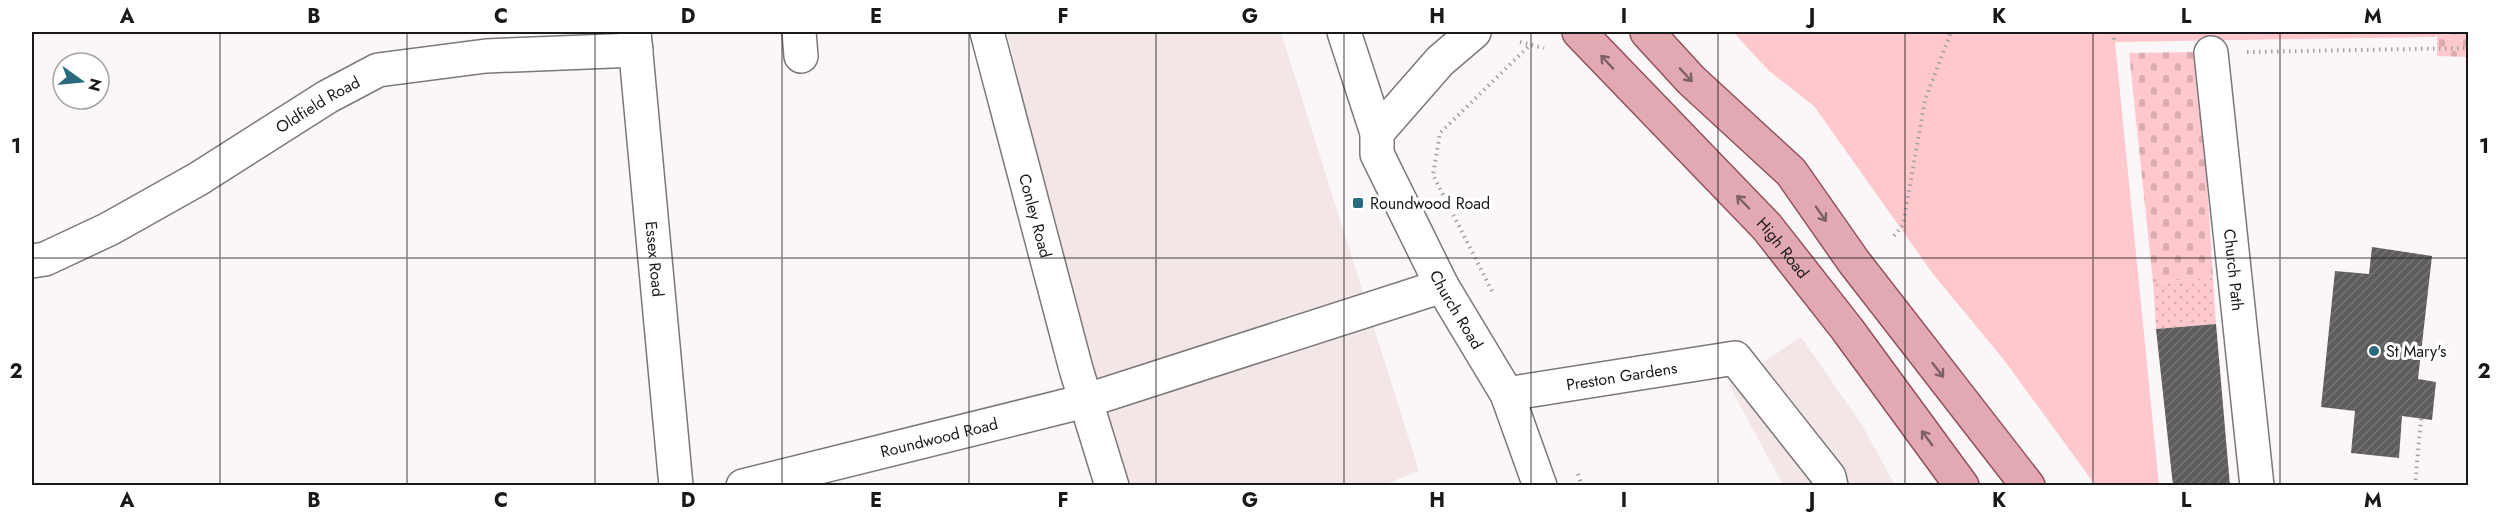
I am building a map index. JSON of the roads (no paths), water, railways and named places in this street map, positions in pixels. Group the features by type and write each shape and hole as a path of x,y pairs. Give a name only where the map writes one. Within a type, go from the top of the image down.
{"main road":[{"name":"High Road","path":"1579,32 1767,227 1847,329 1962,486"},
{"path":"1647,32 1691,80 1780,158 1854,262 2028,486"}],"street":[{"name":"Conley Road","path":"987,32 1085,401 1112,486"},
{"name":"Church Road","path":"1344,32 1377,133 1377,154 1442,286 1508,394 1540,486"},
{"path":"1377,133 1440,61 1474,32"},
{"name":"Oldfield Road","path":"32,261 45,259 109,229 198,179 327,97 378,70 486,56 635,41"},
{"name":"Essex Road","path":"635,41 676,486"},
{"name":"Church Path","path":"2211,52 2257,486"},
{"name":"Roundwood Road","path":"743,486 1085,401 1442,286"},
{"name":"Preston Gardens","path":"1508,394 1735,358 1828,477 1831,486"}],"place":[{"name":"Roundwood Road","path":"1358,203"},
{"name":"St Mary's","path":"2374,351"}]}
